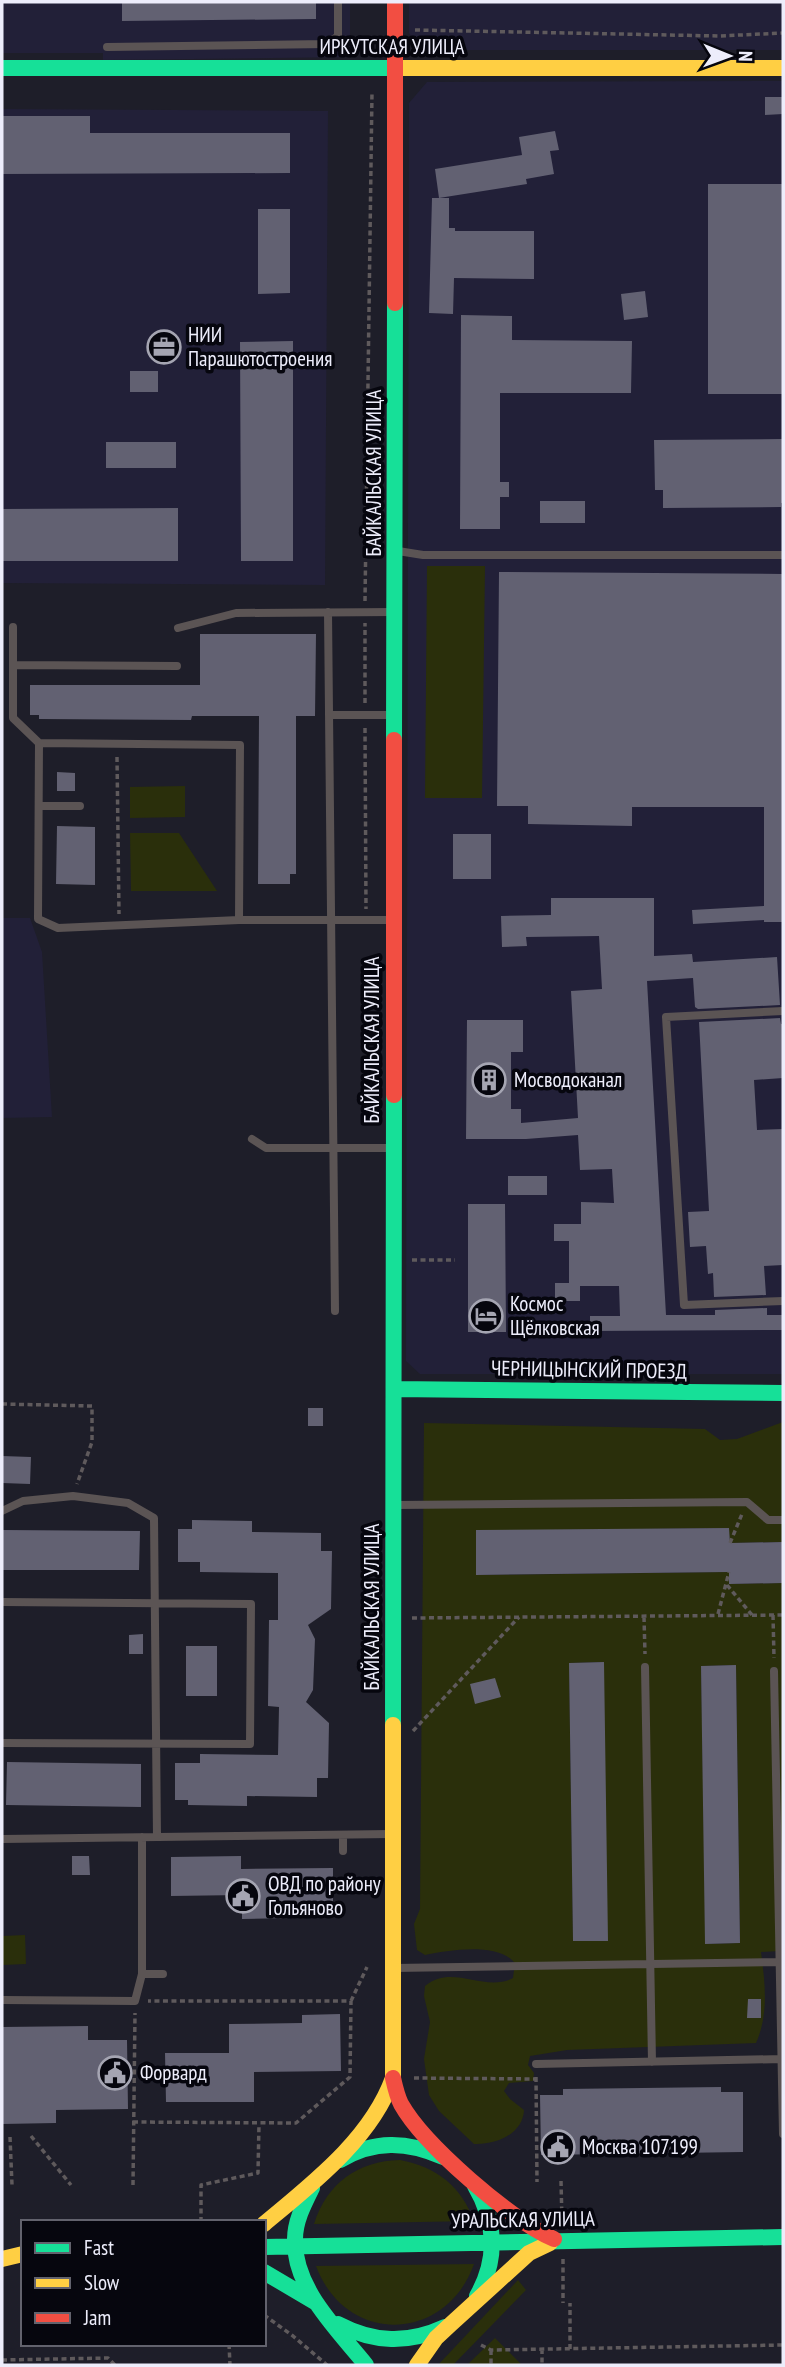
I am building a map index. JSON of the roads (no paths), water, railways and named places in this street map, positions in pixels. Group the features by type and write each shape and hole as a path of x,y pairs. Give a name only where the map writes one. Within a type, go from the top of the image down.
{"street":[{"name":"БАЙКАЛЬСКАЯ УЛИЦА","path":"393,2078 395,2"},
{"name":"ИРКУТСКАЯ УЛИЦА","path":"2,68 783,68"},
{"name":"ЧЕРНИЦЫНСКИЙ ПРОЕЗД","path":"394,1389 783,1394"},
{"path":"393,2078 402,2105 449,2160"},
{"path":"366,2365 304,2284 297,2264 295,2246 298,2220 305,2198 322,2174 383,2104 393,2078"},
{"path":"266,2222 349,2154 373,2145 399,2143 425,2148 449,2160 529,2229 561,2233"},
{"path":"416,2365 480,2292 490,2266 493,2242 489,2213 478,2190 462,2170"},
{"path":"266,2273 319,2306 340,2326 361,2336 384,2341 408,2340 430,2334 457,2318 529,2253 561,2233"},
{"name":"УРАЛЬСКАЯ УЛИЦА","path":"266,2247 493,2242 561,2233 783,2237"},
{"path":"2,2259 21,2254"}],"lane":[{"path":"107,47 327,44 338,36 338,2"},
{"path":"298,44 298,68"},
{"path":"181,46 181,68"},
{"path":"395,551 451,555 783,555"},
{"path":"328,612 335,1311"},
{"path":"178,628 236,613 394,612"},
{"path":"13,627 13,718 38,743 38,919 58,928 239,920 394,920"},
{"path":"13,665 177,666"},
{"path":"329,715 394,715"},
{"path":"38,743 240,746 239,920"},
{"path":"39,806 80,806"},
{"path":"783,1011 667,1017 684,1305 783,1301"},
{"path":"252,1139 266,1148 392,1148"},
{"path":"2,1511 23,1502 73,1496 128,1503 154,1518 157,1837"},
{"path":"393,1505 747,1502 768,1520 783,1520"},
{"path":"2,1602 251,1604 250,1744 2,1743"},
{"path":"645,1667 652,2062"},
{"path":"774,1671 782,1962 783,2134"},
{"path":"343,1835 343,1851"},
{"path":"2,1839 393,1835"},
{"path":"2,2000 135,2001 142,1974 142,1837"},
{"path":"393,1968 782,1962"},
{"path":"142,1974 163,1974"},
{"path":"536,2064 782,2059"},
{"path":"2,2251 21,2253"}],"place":[{"name":"НИИ Парашютостроения","path":"164,347"},
{"name":"Мосводоканал","path":"489,1080"},
{"name":"Космос Щёлковская","path":"486,1316"},
{"name":"ОВД по району Гольяново","path":"243,1896"},
{"name":"Форвард","path":"115,2073"},
{"name":"Москва 107199","path":"558,2147"}]}
